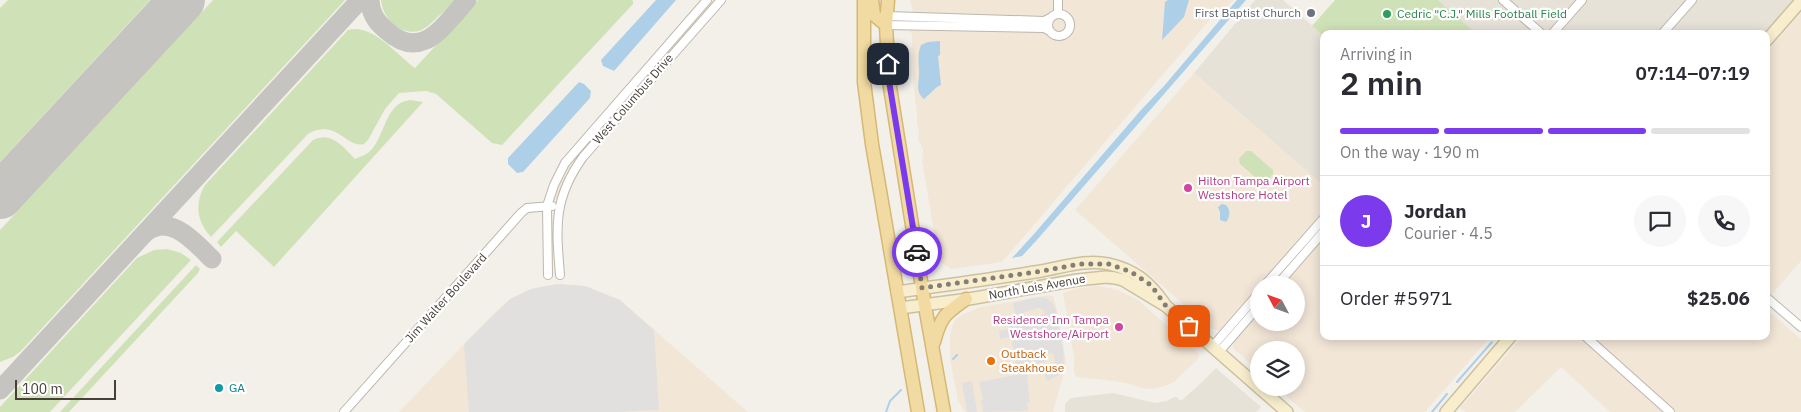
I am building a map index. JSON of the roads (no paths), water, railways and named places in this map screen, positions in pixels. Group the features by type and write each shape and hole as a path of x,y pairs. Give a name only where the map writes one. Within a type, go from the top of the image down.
{"main road":[{"path":"864,0 864,82 872,144 918,412"},
{"path":"872,0 874,15 887,21"},
{"path":"888,0 889,81 944,412"},
{"path":"932,347 942,318 966,299"}],"street":[{"name":"West Columbus Drive","path":"547,206 565,163 575,150 707,0"},
{"name":"West Columbus Drive","path":"560,275 557,242 559,207 570,175 583,157 721,0"},
{"path":"1058,0 1058,14"},
{"path":"1503,0 1537,30"},
{"path":"1556,30 1582,0"},
{"path":"1666,30 1692,0"},
{"path":"1770,36 1801,1"},
{"path":"1058,14 1068,19 1070,23 1066,33 1059,36 1044,28 977,27 887,21 970,18 1044,21 1058,14"},
{"path":"970,18 977,27"},
{"path":"1050,18 1048,25 1050,31"},
{"path":"547,206 548,275"},
{"name":"Jim Walter Boulevard","path":"344,412 521,213 527,208 559,207"},
{"path":"1273,276 1320,222"},
{"path":"1285,276 1320,235"},
{"path":"1307,237 1313,243"},
{"name":"North Lois Avenue","path":"897,292 1094,263 1109,264 1131,272 1151,285 1166,306"},
{"name":"North Lois Avenue","path":"900,308 925,306 1077,280 1106,277 1123,280 1166,306 1287,412"},
{"path":"1770,300 1801,327"},
{"path":"1215,350 1250,303"},
{"path":"1215,350 1250,316"},
{"path":"1446,412 1506,340"},
{"path":"1589,340 1670,412"}],"water":[{"path":"656,0 676,0 614,71 603,66 601,60"},
{"path":"1168,0 1189,0 1184,17 1162,40 1165,2"},
{"path":"1237,0 1246,0 1036,241 1022,256 1012,258 1164,86"},
{"path":"940,41 940,55 938,56 941,85 924,99 919,93 918,87 921,45"},
{"path":"579,82 591,91 590,98 523,172 517,173 508,164 508,158"},
{"path":"1222,204 1228,207 1229,211 1226,222 1220,220 1218,207"}],"waterway":[{"path":"1457,382 1492,342"},
{"path":"953,359 957,355"},
{"path":"886,412 890,401 901,390"},
{"path":"1432,412 1447,394"}],"place":[{"name":"First Baptist Church","path":"1311,13"},
{"name":"Cedric \"C.J.\" Mills Football Field","path":"1387,14"},
{"name":"Hilton Tampa Airport Westshore Hotel","path":"1188,188"},
{"name":"Residence Inn Tampa Westshore/Airport","path":"1119,327"},
{"name":"Outback Steakhouse","path":"991,361"},
{"name":"GA","path":"219,388"}]}
